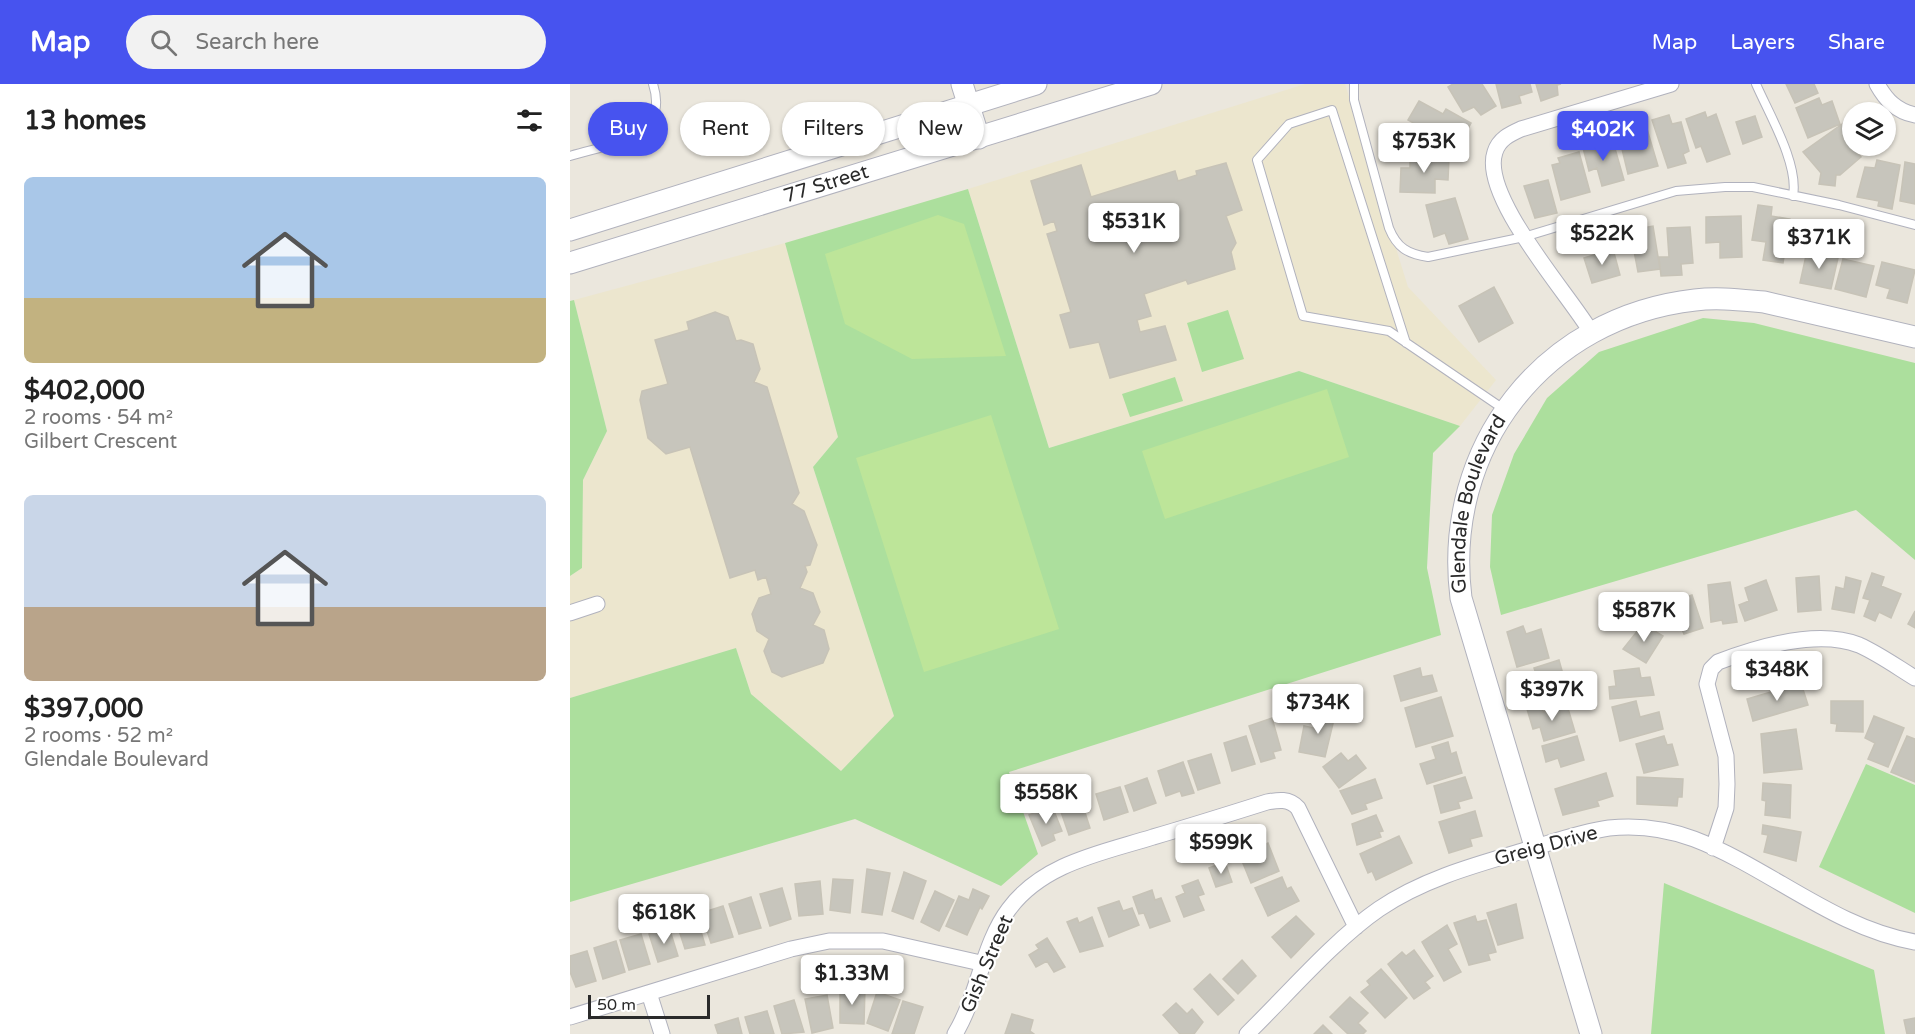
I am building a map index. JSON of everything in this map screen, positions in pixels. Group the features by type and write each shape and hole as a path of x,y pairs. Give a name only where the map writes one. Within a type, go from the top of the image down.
{"street":[{"path":"962,84 968,102"},
{"name":"77 Street","path":"974,102 992,90 1036,84"},
{"name":"77 Street","path":"984,136 1151,84"},
{"path":"1591,332 1524,237 1496,180 1493,164 1501,141 1521,129 1671,84"},
{"path":"1877,84 1887,100 1896,107 1915,115"},
{"path":"992,90 1004,129"},
{"name":"77 Street","path":"570,230 897,128"},
{"name":"77 Street","path":"570,263 920,156"},
{"name":"Glendale Boulevard","path":"1591,1034 1469,630 1459,578 1461,524 1480,456 1505,410 1546,363 1591,332 1645,309 1697,299 1719,298 1764,302 1915,337"},
{"path":"570,613 597,604"},
{"path":"1713,848 1726,808 1727,784 1726,756 1707,684 1711,669 1718,662 1802,640 1821,638 1858,645 1915,678"},
{"name":"Gish Street","path":"955,1034 972,1000 997,929 1008,909 1023,892 1044,876 1085,858 1277,801 1293,802 1303,816 1356,927"},
{"name":"Greig Drive","path":"1247,1034 1356,927 1395,899 1430,882 1584,833 1631,828 1673,832 1713,848 1856,924 1887,936 1915,942"},
{"path":"570,1017 791,949 829,941 883,941 985,964"},
{"path":"649,993 662,1034"}],"lane":[{"path":"570,156 630,138 646,129 655,115 653,84"},
{"path":"1354,84 1354,100 1389,228 1399,247 1414,255 1428,257 1524,237 1676,191 1753,187 1915,225"},
{"path":"1756,84 1790,162 1794,178 1793,196"},
{"path":"1406,343 1332,110 1289,124 1257,160 1303,316 1389,331 1406,343 1505,410"}],"shaded area":[{"path":"1305,84 1345,84 1408,287 1496,380 1460,426 1299,371 1049,448 968,189"},
{"path":"785,243 838,437 813,467 894,716 841,771 751,694 736,648 570,698 570,576 582,568 583,480 607,431 574,300"}],"green space":[{"path":"968,189 1049,448 1299,371 1460,426 1433,453 1427,568 1441,635 1009,772 1038,854 1001,886 855,819 570,902 570,698 736,648 751,694 841,771 894,716 813,467 838,437 785,243"},
{"path":"938,215 964,224 1006,356 912,359 845,324 825,254"},
{"path":"574,300 607,431 583,480 582,568 570,576 570,301"},
{"path":"1228,310 1244,359 1202,372 1187,323"},
{"path":"1703,318 1754,323 1915,363 1915,560 1856,510 1501,615 1490,567 1492,515 1514,454 1547,398 1599,352"},
{"path":"1175,377 1183,401 1130,417 1122,394"},
{"path":"1327,389 1349,457 1165,519 1142,451"},
{"path":"991,415 1059,629 924,672 856,458"},
{"path":"1866,764 1915,785 1915,913 1819,867"},
{"path":"1664,883 1874,970 1885,1034 1651,1034"}],"building":[{"path":"1453,84 1482,84 1496,106 1481,115 1474,107 1463,112 1448,87"},
{"path":"1496,84 1530,84 1532,92 1519,96 1521,103 1502,108"},
{"path":"1536,84 1561,84 1557,85 1558,95 1541,101"},
{"path":"1786,84 1814,84 1818,93 1795,103"},
{"path":"1819,98 1822,105 1832,101 1840,124 1808,138 1796,108"},
{"path":"1419,101 1443,114 1446,109 1471,123 1454,154 1428,140 1432,133 1408,120"},
{"path":"1705,112 1707,118 1716,114 1730,154 1707,162 1701,146 1696,148 1686,119"},
{"path":"1669,115 1672,124 1681,122 1689,151 1683,154 1686,163 1668,168 1652,120"},
{"path":"1755,116 1762,137 1743,144 1736,122"},
{"path":"1842,124 1842,156 1861,157 1840,175 1836,175 1835,186 1819,184 1821,173 1803,152"},
{"path":"1647,129 1658,166 1628,174 1621,145 1631,142 1629,133"},
{"path":"1600,139 1603,149 1614,145 1624,180 1602,186 1597,168 1589,171 1582,144"},
{"path":"1579,152 1590,192 1561,200 1552,165 1560,163 1558,158"},
{"path":"1410,156 1449,158 1448,180 1435,179 1435,193 1400,192 1401,168 1410,168"},
{"path":"1877,160 1900,165 1892,209 1878,206 1879,201 1857,197 1865,167 1875,168"},
{"path":"1905,162 1915,164 1915,204 1900,201"},
{"path":"1226,163 1242,210 1226,216 1236,243 1231,252 1235,269 1188,284 1186,280 1144,294 1151,316 1137,320 1140,332 1165,326 1176,360 1110,378 1099,342 1070,348 1060,315 1071,312 1047,234 1057,231 1054,221 1044,225 1031,181 1081,165 1091,197 1175,171 1178,181 1197,175 1196,171"},
{"path":"1548,180 1557,213 1535,218 1524,186"},
{"path":"1455,198 1468,239 1449,244 1445,233 1434,237 1426,205"},
{"path":"1758,205 1772,207 1771,216 1790,219 1783,263 1763,260 1766,242 1752,240"},
{"path":"1741,216 1742,257 1720,258 1720,242 1706,243 1706,217"},
{"path":"1653,226 1660,269 1638,272 1634,251 1623,253 1620,243 1632,242 1630,230"},
{"path":"1690,227 1693,263 1681,264 1682,275 1661,276 1659,257 1669,257 1667,228"},
{"path":"1613,249 1620,275 1592,283 1584,258"},
{"path":"1807,251 1838,258 1831,289 1800,283"},
{"path":"1843,259 1874,266 1866,297 1835,289"},
{"path":"1882,262 1915,270 1907,303 1887,298 1890,289 1876,285"},
{"path":"1494,287 1513,323 1479,342 1459,306"},
{"path":"715,312 728,317 736,341 741,340 753,344 760,369 754,382 767,387 799,493 792,504 804,511 817,545 810,565 805,566 807,572 800,588 813,593 820,612 813,625 824,630 829,649 823,663 782,677 772,672 764,651 769,639 757,631 752,614 759,598 771,594 766,577 758,580 755,570 730,578 690,447 666,454 648,438 640,400 642,391 668,384 655,340 689,330 687,322"},
{"path":"1872,573 1884,577 1881,586 1901,594 1891,618 1879,612 1875,621 1864,616 1870,600 1863,598"},
{"path":"1819,576 1821,610 1798,612 1796,578"},
{"path":"1846,577 1861,581 1854,613 1832,609 1836,587 1844,589"},
{"path":"1766,580 1777,610 1745,621 1739,605 1749,601 1745,588"},
{"path":"1730,582 1737,622 1723,624 1722,620 1711,622 1708,585"},
{"path":"1692,595 1703,628 1684,634 1680,625 1667,629 1659,606"},
{"path":"1915,611 1915,628 1908,624"},
{"path":"1643,624 1663,636 1646,663 1623,649"},
{"path":"1523,626 1526,634 1541,629 1549,658 1517,667 1507,632"},
{"path":"1559,660 1568,692 1528,704 1522,685 1538,680 1534,668"},
{"path":"1420,668 1422,677 1432,675 1437,691 1401,701 1394,676"},
{"path":"1639,668 1641,678 1650,677 1654,695 1610,699 1609,687 1616,686 1614,671"},
{"path":"1801,683 1808,705 1753,721 1747,699"},
{"path":"1441,697 1453,736 1416,747 1405,708"},
{"path":"1636,701 1640,717 1659,712 1663,729 1620,741 1612,707"},
{"path":"1831,701 1863,701 1863,732 1836,731 1837,724 1831,723"},
{"path":"1542,705 1543,712 1567,705 1575,732 1544,741 1540,727 1533,729 1527,709"},
{"path":"1323,708 1336,711 1325,757 1299,752 1304,726 1318,729"},
{"path":"1874,716 1904,728 1888,767 1868,759 1875,743 1865,738"},
{"path":"1272,718 1281,750 1273,752 1275,758 1261,762 1249,726"},
{"path":"1796,729 1802,769 1764,773 1761,734"},
{"path":"1246,736 1255,764 1232,771 1224,743"},
{"path":"1577,736 1584,760 1561,767 1558,758 1546,762 1542,746"},
{"path":"1664,736 1667,745 1672,744 1678,765 1644,773 1636,744"},
{"path":"1907,736 1915,739 1915,782 1891,772"},
{"path":"1448,742 1451,754 1456,752 1462,773 1427,784 1420,764 1436,759 1432,747"},
{"path":"1341,753 1348,761 1356,755 1366,768 1339,788 1323,767"},
{"path":"1211,754 1220,783 1198,790 1188,761"},
{"path":"1183,762 1194,793 1182,796 1180,791 1166,796 1158,771"},
{"path":"1606,773 1613,796 1597,801 1599,806 1563,815 1555,789"},
{"path":"1465,777 1472,798 1458,802 1460,808 1441,813 1434,786"},
{"path":"1637,777 1683,779 1682,797 1678,797 1677,806 1637,804"},
{"path":"1147,778 1156,803 1134,811 1125,786"},
{"path":"1375,779 1382,798 1365,804 1367,809 1352,814 1340,791"},
{"path":"1763,783 1791,785 1790,818 1765,815 1766,801 1762,800"},
{"path":"1120,787 1128,812 1104,820 1096,794"},
{"path":"1081,800 1090,828 1069,835 1060,809"},
{"path":"1052,806 1062,831 1053,834 1055,840 1042,846 1029,815"},
{"path":"1475,811 1482,836 1470,839 1472,846 1449,853 1439,822"},
{"path":"1376,815 1383,831 1379,832 1381,837 1357,845 1352,824"},
{"path":"1763,825 1801,832 1796,861 1764,852 1768,835 1762,834"},
{"path":"1399,836 1412,863 1376,880 1372,871 1368,873 1360,854"},
{"path":"1268,843 1279,871 1251,883 1240,856"},
{"path":"1225,862 1232,882 1216,887 1209,868"},
{"path":"867,869 890,873 882,915 862,912"},
{"path":"904,872 926,881 913,919 892,911"},
{"path":"1282,877 1287,889 1291,887 1299,901 1268,916 1255,888"},
{"path":"833,879 853,880 850,913 830,910"},
{"path":"1198,880 1204,894 1198,896 1204,910 1184,917 1176,897 1185,893 1182,886"},
{"path":"820,881 823,914 799,916 795,884"},
{"path":"782,888 791,919 770,926 760,894"},
{"path":"973,889 989,896 982,909 980,907 967,935 946,926 959,896 969,900"},
{"path":"1152,890 1155,900 1161,898 1170,921 1150,928 1144,913 1139,914 1133,897"},
{"path":"935,891 954,900 939,931 921,922"},
{"path":"751,897 761,928 739,934 729,904"},
{"path":"1119,901 1123,911 1132,908 1139,925 1109,937 1098,908"},
{"path":"1516,904 1523,938 1498,945 1487,913"},
{"path":"723,906 733,937 711,943 701,913"},
{"path":"694,908 705,945 685,949 675,918 683,916 681,911"},
{"path":"1296,916 1314,934 1291,958 1272,937"},
{"path":"1475,916 1477,922 1486,920 1496,952 1488,954 1490,960 1469,965 1454,923"},
{"path":"1092,917 1103,946 1080,952 1067,922 1077,918 1079,923"},
{"path":"1447,925 1457,944 1448,949 1461,972 1444,981 1422,942"},
{"path":"669,927 678,956 658,962 649,934"},
{"path":"641,934 650,964 629,970 620,940"},
{"path":"1047,938 1065,967 1054,972 1047,961 1036,967 1029,955 1039,949 1036,945"},
{"path":"616,941 625,972 603,979 594,948"},
{"path":"1414,950 1433,976 1425,982 1430,988 1414,999 1388,964 1402,952 1406,956"},
{"path":"587,951 596,981 576,987 570,972 570,956"},
{"path":"1242,960 1256,976 1238,994 1223,979"},
{"path":"1381,969 1407,998 1385,1018 1361,992 1370,985 1367,981"},
{"path":"1210,974 1234,1000 1218,1015 1194,989"},
{"path":"840,988 865,988 864,1024 840,1023"},
{"path":"877,992 900,1000 888,1031 867,1023"},
{"path":"827,995 833,1028 812,1033 805,999"},
{"path":"1350,997 1368,1013 1358,1023 1366,1031 1363,1034 1348,1034 1330,1017"},
{"path":"794,1000 804,1032 782,1034 774,1006"},
{"path":"903,1001 923,1007 914,1034 892,1034"},
{"path":"1176,1003 1187,1014 1192,1009 1203,1022 1194,1034 1180,1034 1163,1015"},
{"path":"767,1011 774,1034 750,1034 745,1017"},
{"path":"1012,1014 1033,1020 1030,1031 1034,1034 1005,1034"},
{"path":"738,1018 742,1034 718,1034 715,1025"},
{"path":"1915,1018 1915,1034 1907,1034 1904,1020"},
{"path":"1323,1025 1332,1034 1314,1034"}]}
